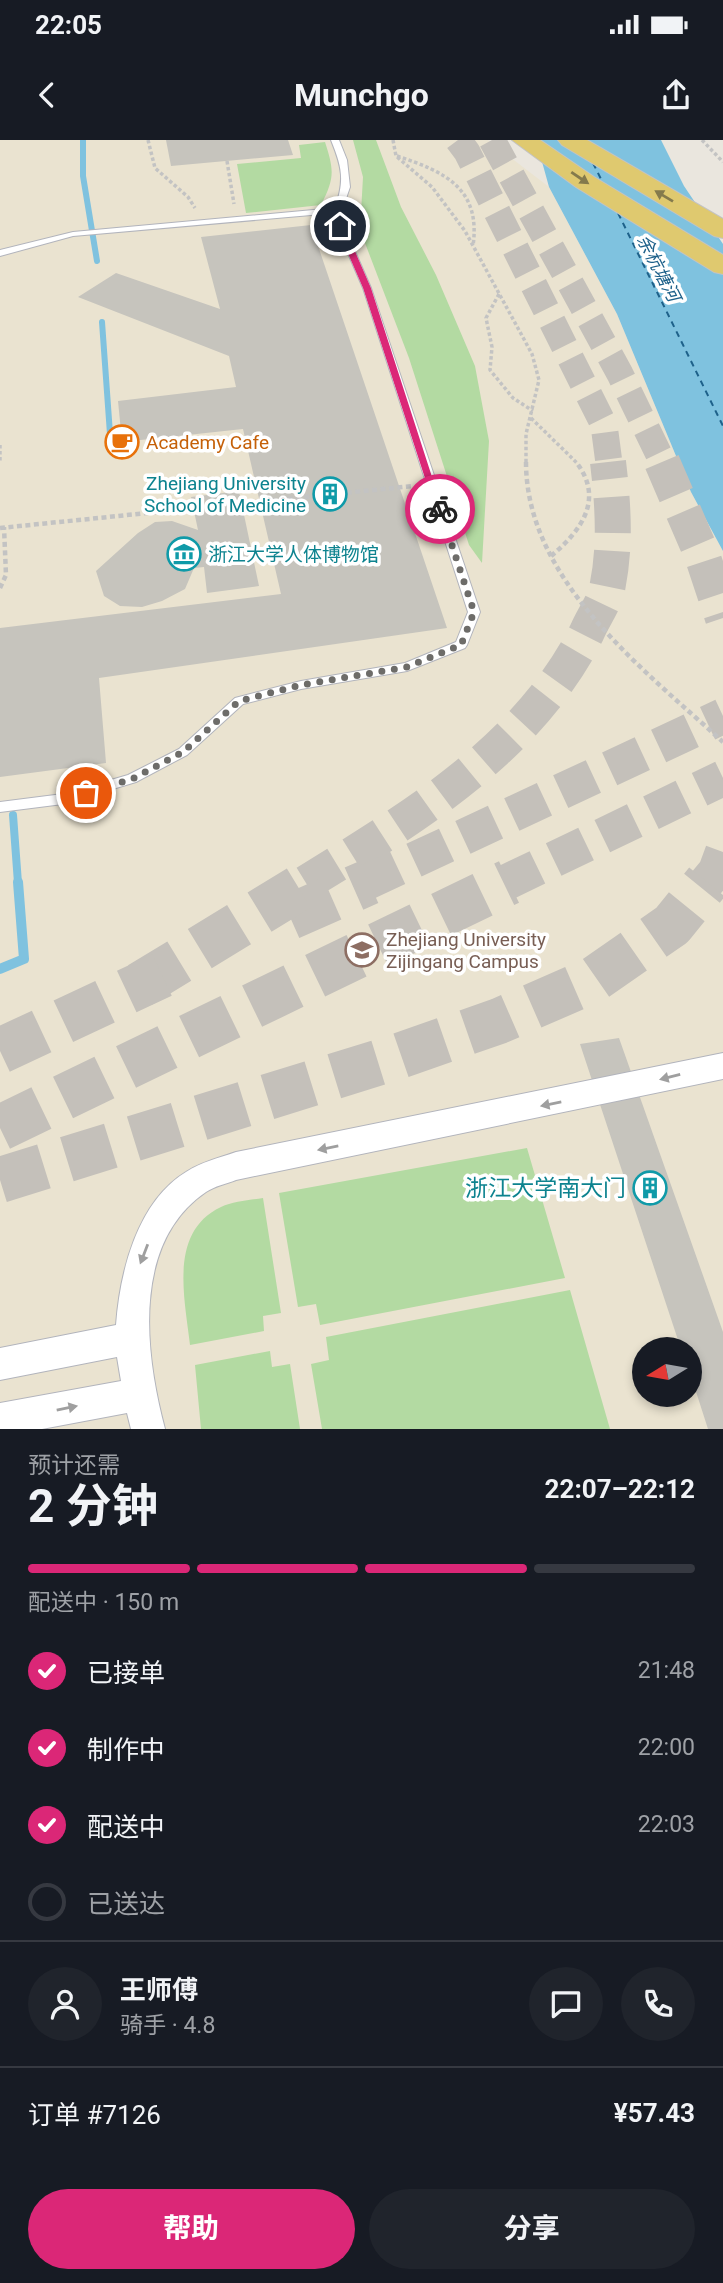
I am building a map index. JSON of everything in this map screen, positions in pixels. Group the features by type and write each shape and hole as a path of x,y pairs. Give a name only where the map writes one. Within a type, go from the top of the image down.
{"main road":[{"path":"524,140 585,182 723,266"},
{"path":"570,140 723,230"}],"street":[{"path":"148,1429 137,1395 132,1338 140,1259 164,1213 194,1184 236,1166 604,1093 723,1066"},
{"path":"0,1364 132,1338"},
{"path":"0,1420 137,1395"}],"lane":[{"path":"0,807 63,799 132,779 183,752 239,701 301,685 407,667 461,645 474,612 367,288 340,226 338,210 346,187 343,160 335,140"},
{"path":"0,253 73,233 338,210"}],"path":[{"path":"148,140 155,168 172,187 194,202 200,222"},
{"path":"393,140 396,156 432,187 473,246 520,327 532,354 539,380 526,434 530,508 551,556 589,612 639,666 723,742"},
{"path":"702,140 723,162"},
{"path":"396,156 443,173 459,187 475,209 478,228 473,246"},
{"path":"228,161 236,219"},
{"path":"499,294 486,313 485,325 492,345 490,370 513,398 533,411"},
{"path":"531,418 571,453 588,480 592,493 580,529 551,556"},
{"path":"0,445 0,461"},
{"path":"0,588 6,575 2,528 431,484"}],"shaded area":[{"name":"Zhejiang University Zijingang Campus","path":"0,140 488,140 549,187 617,314 691,492 723,551 723,1429 0,1429"}],"green space":[{"path":"353,140 376,140 401,207 436,275 475,366 489,441 482,563 469,545 409,358 360,230 363,177"},
{"path":"325,142 332,174 321,205 246,213 237,164 301,158 299,145"},
{"path":"527,1148 565,1278 320,1325 316,1304 298,1307 279,1193"},
{"path":"263,1198 281,1313 263,1316 264,1331 190,1345 185,1308 184,1268 193,1233 204,1218 221,1207"},
{"path":"570,1290 610,1429 322,1429 311,1364 329,1360 326,1337"},
{"path":"270,1351 272,1367 290,1364 300,1429 201,1429 195,1365"}],"water":[{"name":"余杭塘河","path":"536,140 661,140 684,186 723,244 723,551 691,492 617,314 549,187"}],"building":[{"path":"166,140 288,140 293,155 171,166"},
{"name":"Zhejiang University School of Medicine","path":"311,225 447,628 99,678 106,763 0,777 0,628 281,594 243,429 122,442 118,401 236,387 229,356 78,297 116,273 220,309 201,237"},
{"name":"浙江大学人体博物馆","path":"239,491 259,586 207,593 204,567 194,568 185,589 162,601 142,607 120,606 104,596 96,571 138,533 155,522 172,521 198,530 191,497"},
{"name":"浙江大学南大门","path":"619,1038 723,1332 723,1429 708,1429 701,1407 702,1337 677,1337 580,1044"}],"waterway":[{"path":"83,140 83,176 97,261"},
{"path":"102,322 110,434"},
{"path":"13,815 18,883"},
{"path":"0,969 24,959 18,882"}],"ferry route":[{"path":"593,163 603,183"},
{"path":"618,213 723,426"}],"tunnel":[{"path":"458,140 467,152 604,425 609,463"},
{"path":"492,140 620,374 663,463"},
{"path":"306,883 387,832 465,777 501,745 533,711 562,674 587,632 607,589 613,525 608,462"},
{"path":"662,462 702,555 723,618"},
{"path":"365,883 723,716"},
{"path":"505,883 723,778"},
{"path":"706,883 716,871 723,852"},
{"path":"140,985 309,882"},
{"path":"290,917 369,882"},
{"path":"0,1128 509,882"},
{"path":"0,1180 390,1059 499,1021 593,980 672,925 707,882"},
{"path":"0,1051 162,975"}],"way so far":[{"path":"86,793 132,779 183,752 239,701 301,685 407,667 461,645 474,612 440,509"}],"place":[{"name":"Academy Cafe","path":"122,442"},
{"name":"Zhejiang University School of Medicine","path":"330,494"},
{"name":"浙江大学人体博物馆","path":"184,554"},
{"name":"Zhejiang University Zijingang Campus","path":"362,950"},
{"name":"浙江大学南大门","path":"650,1188"}],"route":[{"path":"340,226 367,288 440,509"}]}
